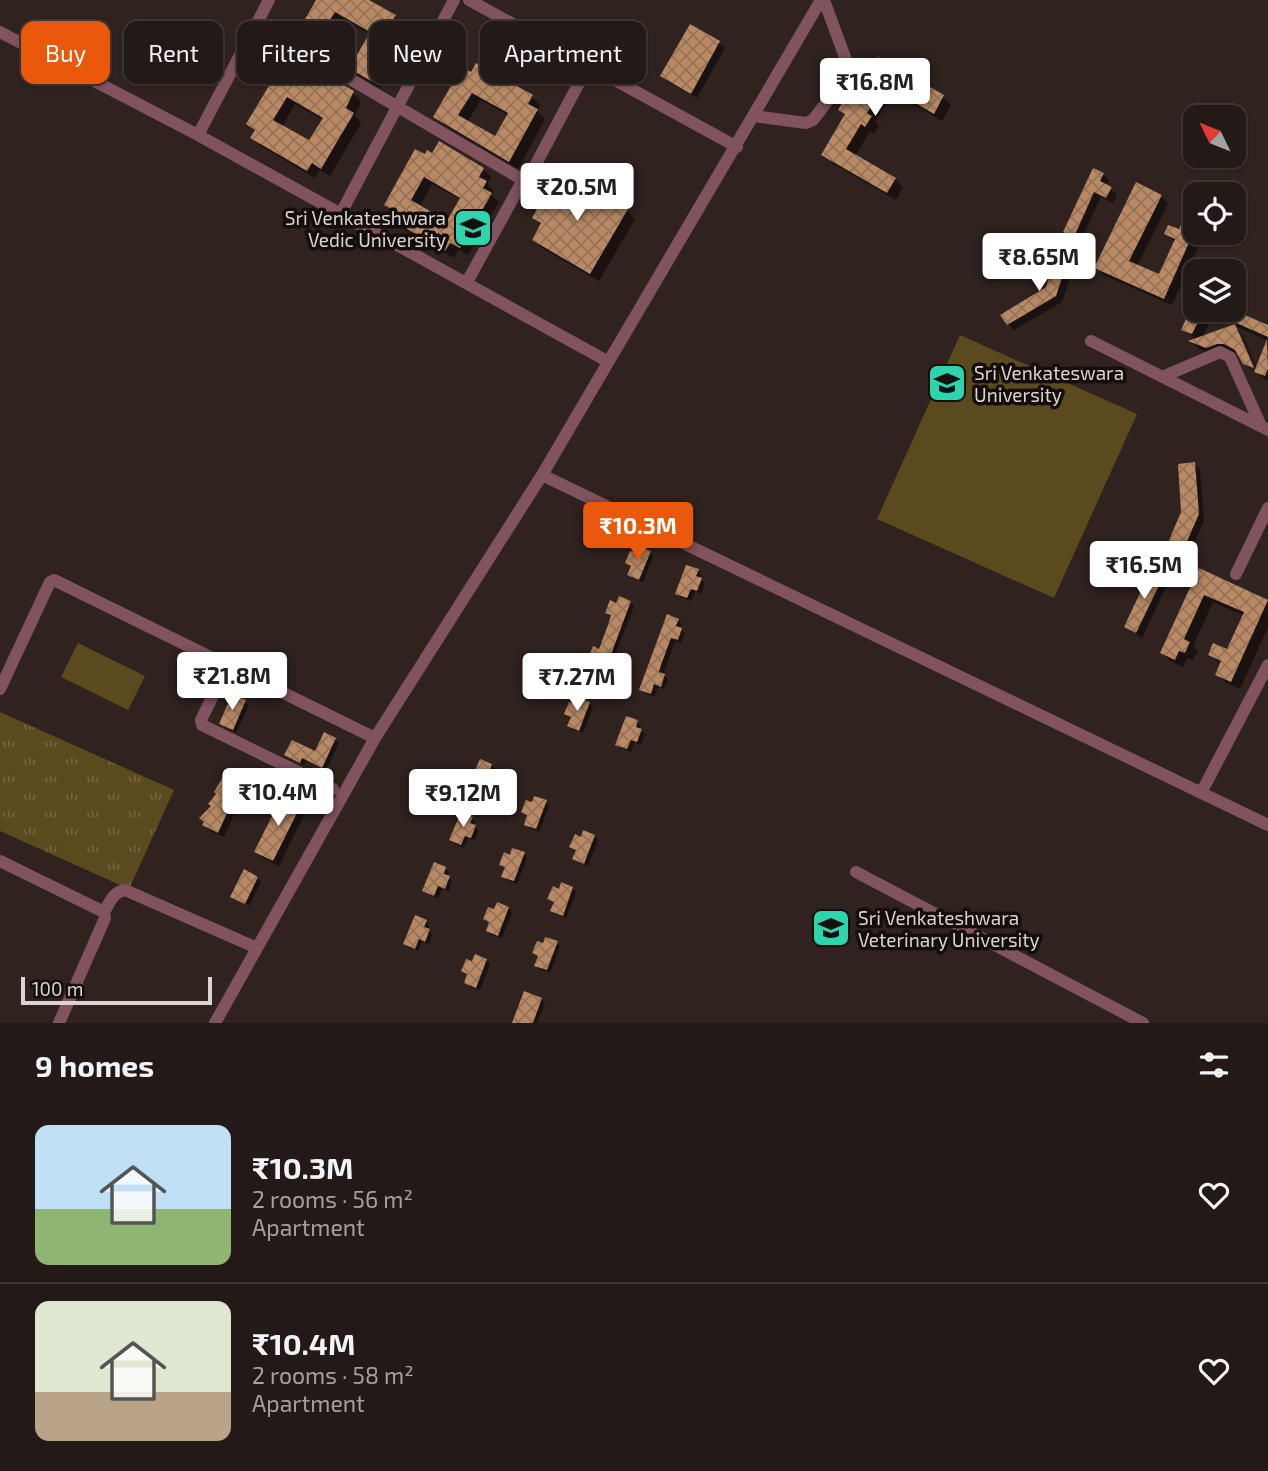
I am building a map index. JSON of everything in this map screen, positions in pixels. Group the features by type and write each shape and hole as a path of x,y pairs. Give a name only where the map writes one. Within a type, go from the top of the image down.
{"street":[{"path":"198,135 269,0"},
{"path":"341,213 454,0"},
{"path":"468,0 506,21"},
{"path":"754,116 806,123 813,120 842,82 846,74 846,60 822,0"},
{"path":"215,1023 375,738 542,475 607,360 737,147 822,0"},
{"path":"0,32 198,135 607,360"},
{"path":"355,82 523,180"},
{"path":"467,282 523,180 528,179 578,84"},
{"path":"621,84 737,147"},
{"path":"1091,341 1265,428"},
{"path":"1162,377 1220,352 1230,357 1265,428"},
{"path":"542,475 1268,825"},
{"path":"1236,574 1268,508"},
{"path":"0,689 50,582 54,580 375,738"},
{"path":"1201,793 1268,664"},
{"path":"228,665 201,720 202,725 333,789"},
{"path":"0,860 104,912"},
{"path":"856,873 1143,1023"},
{"path":"59,1023 104,918 104,912 118,891 125,890 257,948"}],"green space":[{"path":"960,335 1137,414 1054,598 877,519"},
{"path":"78,643 145,676 128,710 61,677"},
{"path":"0,712 174,790 129,889 0,831"}],"building":[{"path":"316,0 369,0 396,15 392,21 369,21 369,31 355,21 335,12 329,21 304,21"},
{"path":"690,24 720,41 691,94 660,76"},
{"path":"369,34 369,80 355,72 355,54 357,55"},
{"path":"878,57 944,95 934,114 884,85 867,113 872,116 865,127 861,124 846,149 896,178 887,193 821,155 845,114 838,110 847,95 854,99"},
{"path":"476,63 480,65 480,84 513,84 533,95 528,104 538,109 509,162 433,117 452,84 466,84 466,69 471,72","holes":["472,93 508,113 495,136 458,115"]},
{"path":"270,84 342,84 354,91 346,108 354,113 321,169 312,163 307,171 250,138 255,130 246,124","holes":["287,97 323,118 309,140 273,120"]},
{"path":"439,141 484,168 479,177 487,181 483,188 492,193 460,248 450,243 445,251 388,218 393,210 384,205 415,149 425,154 427,150 432,153","holes":["424,177 460,198 447,221 411,200"]},
{"path":"1093,168 1104,173 1100,181 1112,187 1106,198 1094,192 1074,237 1063,232"},
{"path":"570,175 628,209 590,274 532,240 541,223 532,218 549,187 559,193"},
{"path":"1136,182 1162,195 1129,261 1159,274 1175,239 1164,234 1168,225 1179,229 1183,220 1183,245 1188,245 1164,299 1094,268"},
{"path":"1059,254 1069,257 1056,296 1007,325 1000,315 1046,287"},
{"path":"1246,316 1268,325 1268,337 1234,322 1246,322"},
{"path":"1185,322 1198,322 1192,334 1181,330"},
{"path":"1235,324 1254,368 1243,364 1235,350 1224,344 1206,348 1188,341"},
{"path":"1267,339 1268,369 1265,376 1254,372"},
{"path":"1195,462 1199,514 1174,571 1159,564 1181,512 1178,464"},
{"path":"638,546 651,551 639,580 627,575 631,566 625,563 630,551 636,553"},
{"path":"686,565 699,569 696,576 702,578 697,591 691,589 687,598 675,594"},
{"path":"1199,568 1268,600 1231,682 1215,675 1221,661 1208,655 1213,643 1227,649 1244,612 1204,595 1184,639 1190,642 1185,653 1179,651 1175,660 1160,653"},
{"path":"1151,569 1164,575 1136,633 1124,627"},
{"path":"619,596 631,601 603,676 590,671 594,662 588,659 593,646 599,649 608,625 611,615 605,613 610,600 616,603"},
{"path":"667,614 679,619 676,626 682,628 678,640 671,638 661,665 659,672 665,674 661,687 654,684 651,694 639,690"},
{"path":"232,694 246,700 233,730 219,724"},
{"path":"578,697 590,702 579,731 567,726 571,717 564,714 569,702 575,704"},
{"path":"626,716 638,720 636,727 642,729 637,742 631,740 627,749 615,745"},
{"path":"324,732 336,738 322,768 302,758 300,763 284,755 292,740 315,751"},
{"path":"480,759 492,764 490,770 496,773 491,785 484,783 480,792 468,787"},
{"path":"227,770 243,778 218,833 202,825 204,822 199,818 211,806 208,804 216,794 214,792"},
{"path":"282,796 301,805 273,861 254,852"},
{"path":"534,796 547,800 536,829 524,825 527,815 521,812 526,800 532,802"},
{"path":"461,812 473,817 470,823 476,825 471,838 465,836 461,845 449,840"},
{"path":"583,830 595,835 584,864 572,859 576,850 569,847 575,834 581,837"},
{"path":"512,848 525,852 514,881 501,877 505,867 499,865 504,852 510,855"},
{"path":"434,862 446,867 444,874 450,876 445,889 438,886 434,896 422,891"},
{"path":"244,869 258,877 245,904 230,897"},
{"path":"561,882 573,887 563,916 550,911 554,902 547,899 553,886 559,889"},
{"path":"497,902 509,907 498,936 486,931 489,922 483,919 488,907 494,909"},
{"path":"415,915 427,920 424,927 430,929 425,942 419,939 415,949 403,944"},
{"path":"545,937 558,941 547,970 534,966 538,956 532,953 537,941 543,943"},
{"path":"475,954 487,959 476,988 464,983 467,974 461,971 466,959 472,961"},
{"path":"524,991 542,998 533,1023 512,1023"}],"place":[{"name":"Sri Venkateshwara Vedic University","path":"473,228"},
{"name":"Sri Venkateswara University","path":"947,383"},
{"name":"Sri Venkateshwara Veterinary University","path":"831,928"}]}
